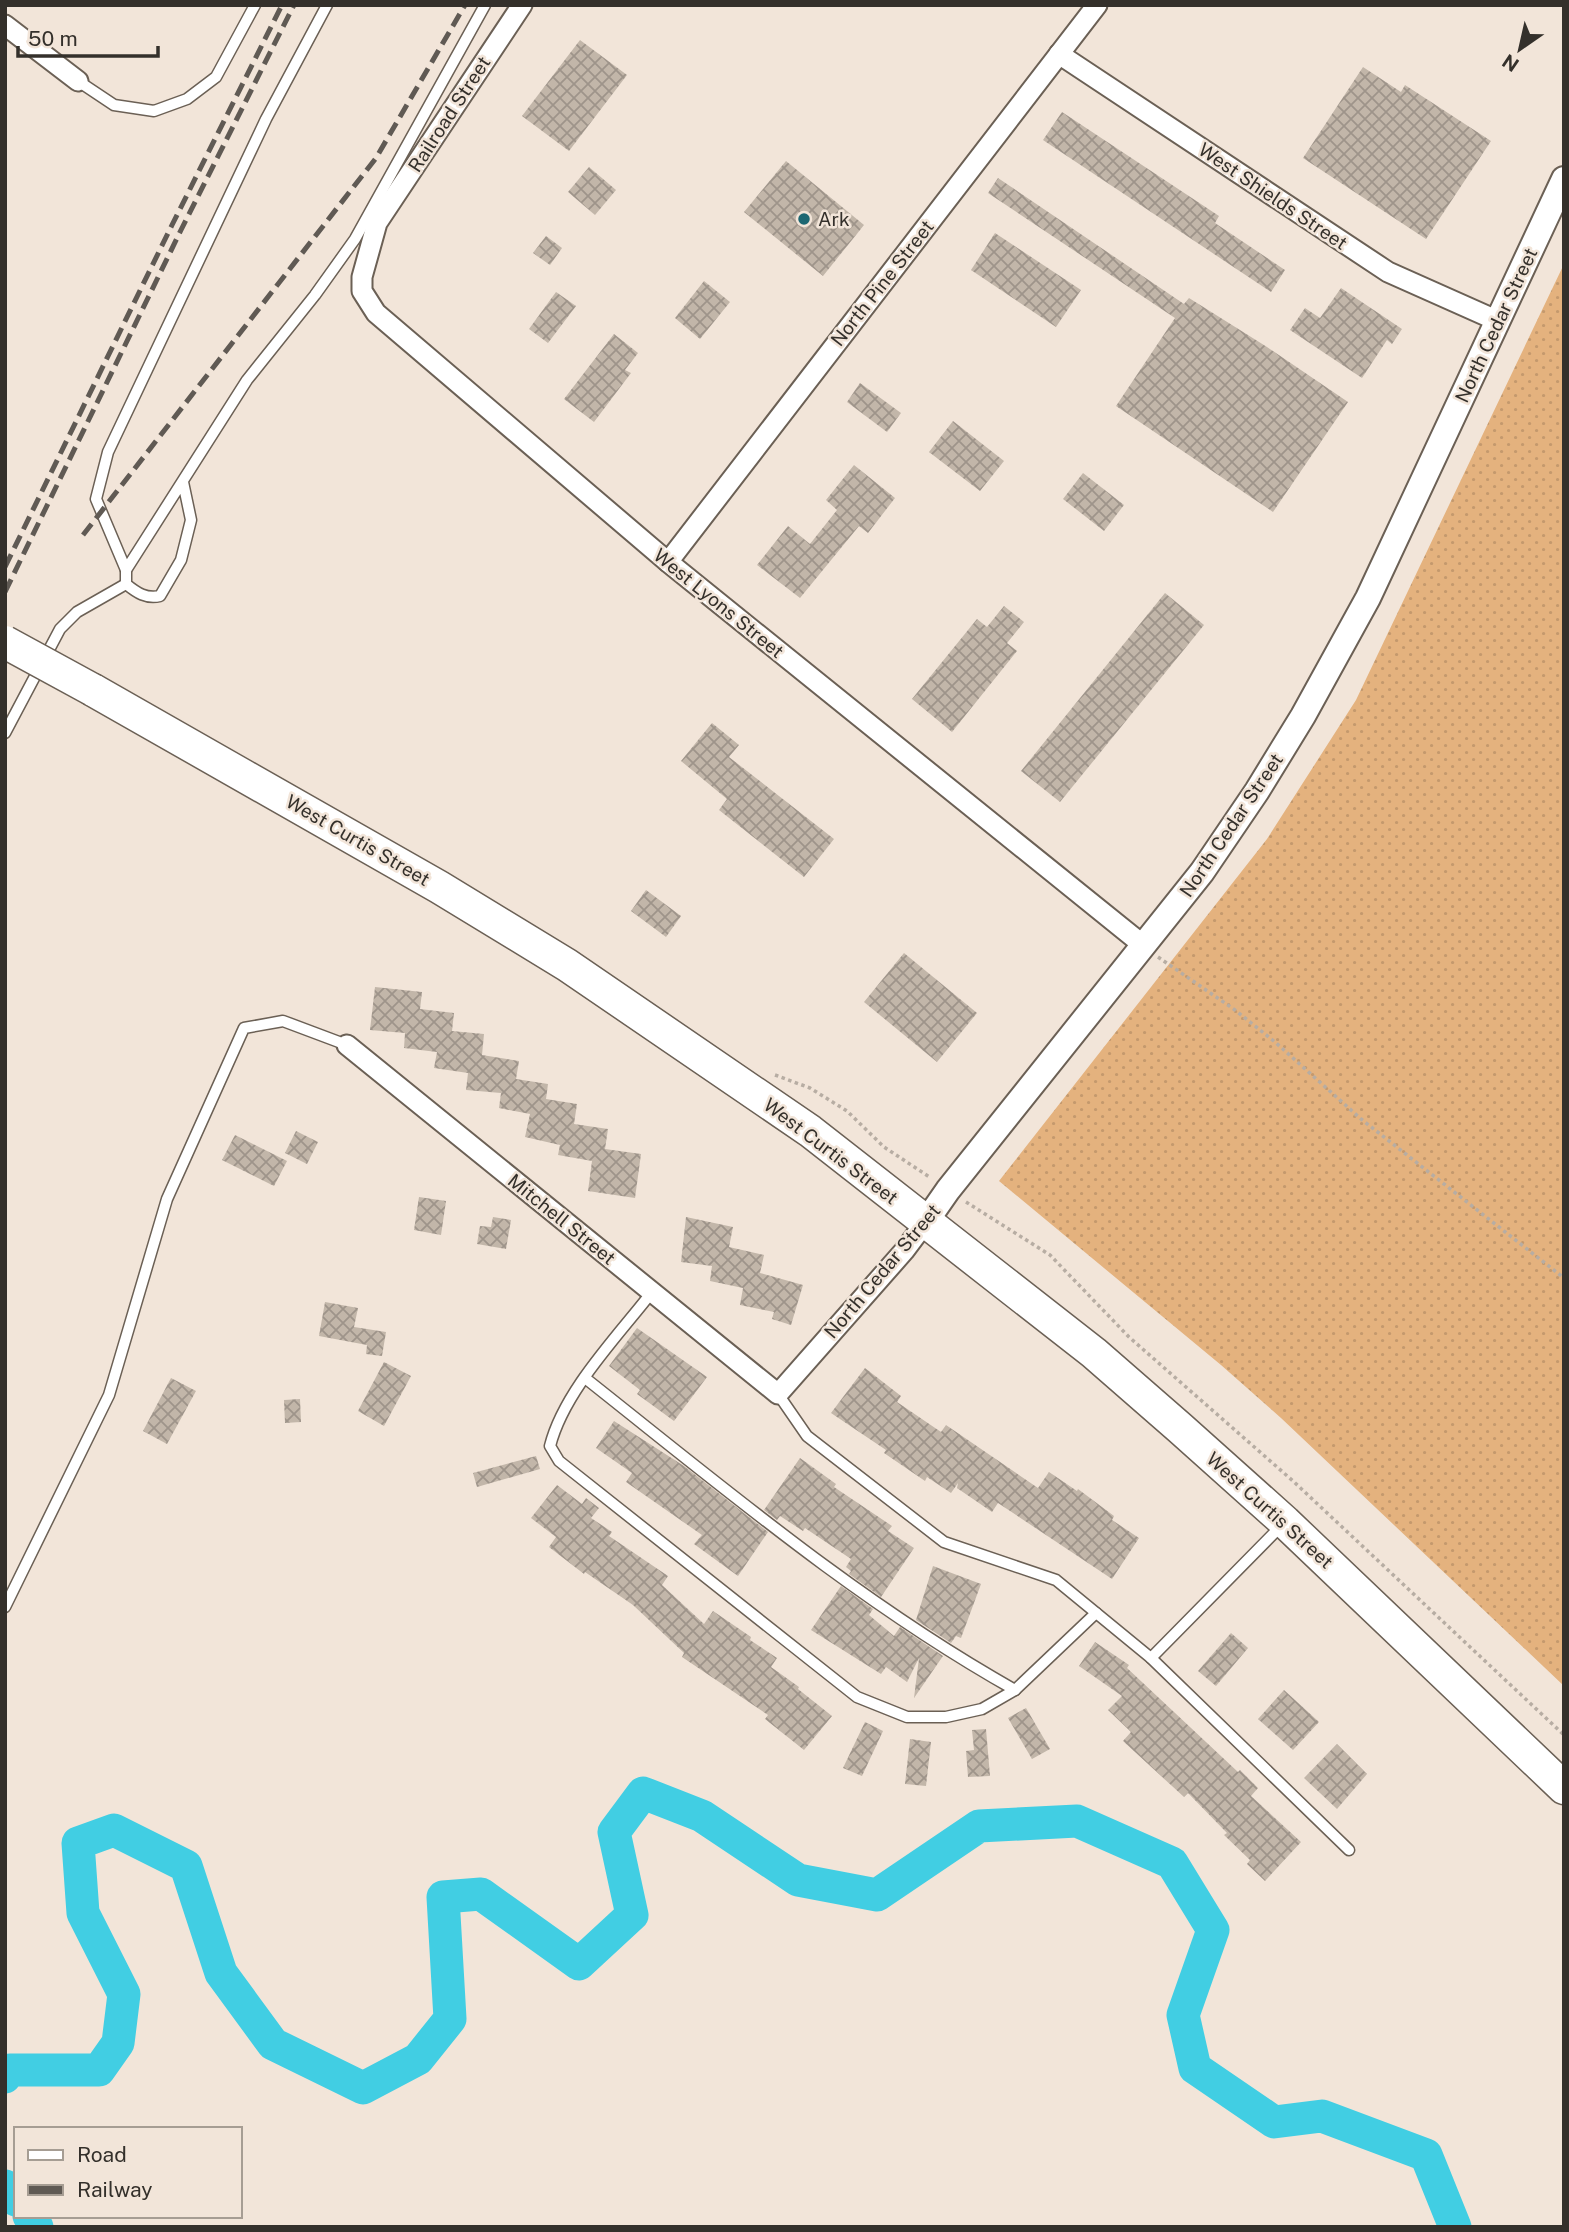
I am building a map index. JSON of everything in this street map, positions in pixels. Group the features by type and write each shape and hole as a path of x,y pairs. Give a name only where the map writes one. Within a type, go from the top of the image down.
{"main road":[{"name":"West Curtis Street","path":"5,642 439,887 567,965 810,1131 1094,1353 1285,1521 1564,1787"}],"street":[{"name":"Railroad Street","path":"377,223 522,5"},
{"name":"North Pine Street","path":"668,562 1097,5"},
{"path":"5,25 78,81"},
{"name":"West Shields Street","path":"1059,54 1388,272 1497,321"},
{"name":"North Cedar Street","path":"778,1394 904,1251 948,1190 1202,872 1257,791 1315,695 1380,573 1564,179"},
{"name":"West Lyons Street","path":"377,223 362,277 362,291 376,313 668,562 1143,945"},
{"name":"Mitchell Street","path":"347,1045 778,1394"}],"lane":[{"path":"78,81 114,105 154,111 187,99 216,77 255,5"},
{"path":"127,570 96,499 108,452 266,119 327,5"},
{"path":"125,584 127,570 247,380 315,295 355,239 485,5"},
{"path":"125,584 150,598 160,596 181,560 191,520 183,482"},
{"path":"5,733 60,629 77,612 125,584"},
{"path":"5,1608 109,1395 167,1199 244,1028 283,1021 347,1045"},
{"path":"652,1292 585,1378 555,1429 550,1446 559,1461 857,1697 907,1717 946,1717 982,1709 1015,1690 1096,1613"},
{"path":"585,1378 814,1559 959,1658 1015,1690"},
{"path":"778,1394 807,1436 944,1542 1056,1580 1151,1658 1349,1850"},
{"path":"1151,1658 1285,1521"}],"path":[{"path":"1143,945 1275,1042 1361,1119 1564,1278"}],"shaded area":[{"path":"1564,264 1564,1686 1281,1418 999,1181 1267,839 1356,700"}],"building":[{"path":"580,40 627,75 569,151 522,116"},
{"path":"1363,67 1401,92 1405,85 1491,141 1426,239 1303,158"},
{"path":"1062,112 1219,216 1215,223 1285,270 1271,292 1043,140"},
{"name":"Ark","path":"786,161 864,225 823,276 744,212"},
{"path":"589,167 616,190 595,215 568,192"},
{"path":"998,178 1184,304 1189,298 1348,402 1273,512 1116,406 1175,318 988,193"},
{"path":"995,233 1081,290 1056,327 971,270"},
{"path":"546,236 562,248 550,265 533,253"},
{"path":"704,281 730,302 700,339 675,318"},
{"path":"1341,288 1402,329 1392,344 1387,340 1362,378 1290,330 1305,308 1320,318"},
{"path":"556,292 576,306 548,343 529,329"},
{"path":"614,334 638,353 625,370 631,373 594,422 564,399"},
{"path":"860,383 901,413 887,432 847,402"},
{"path":"953,421 1004,461 980,491 929,452"},
{"path":"854,465 895,498 868,533 859,526 800,598 757,565 788,526 810,544 837,510 826,500"},
{"path":"1083,473 1124,505 1104,531 1063,499"},
{"path":"1165,593 1204,625 1060,802 1021,771"},
{"path":"1004,606 1024,622 1007,643 1017,651 952,732 912,699 977,619 987,627"},
{"path":"712,723 739,745 729,757 834,839 804,877 719,810 727,799 681,761"},
{"path":"646,890 681,916 666,937 631,911"},
{"path":"904,953 977,1013 937,1062 864,1002"},
{"path":"375,987 422,992 420,1009 454,1013 452,1031 484,1034 482,1055 519,1061 516,1079 548,1084 546,1099 577,1104 574,1124 608,1129 605,1149 641,1154 635,1198 588,1191 592,1161 558,1155 560,1145 525,1137 530,1114 499,1108 501,1093 466,1090 468,1073 434,1068 437,1052 404,1048 405,1033 370,1030"},
{"path":"296,1131 318,1142 307,1164 285,1153"},
{"path":"235,1135 287,1161 274,1186 222,1160"},
{"path":"419,1197 446,1201 441,1235 414,1230"},
{"path":"493,1217 511,1220 506,1249 477,1244 480,1226 491,1227"},
{"path":"686,1217 733,1227 729,1247 764,1255 760,1273 803,1285 791,1325 772,1319 774,1312 740,1305 743,1288 710,1281 712,1266 681,1262"},
{"path":"325,1302 358,1308 354,1327 386,1332 382,1356 366,1354 367,1345 319,1336"},
{"path":"637,1328 707,1377 674,1421 637,1394 640,1390 609,1366"},
{"path":"384,1362 411,1376 384,1426 358,1411"},
{"path":"865,1368 901,1396 897,1402 941,1432 946,1425 1038,1488 1049,1472 1077,1491 1078,1489 1114,1516 1112,1520 1139,1538 1112,1579 998,1503 992,1512 957,1488 958,1483 951,1493 927,1477 925,1481 884,1453 886,1450 831,1413"},
{"path":"171,1378 196,1391 167,1444 143,1431"},
{"path":"300,1399 301,1422 285,1423 284,1400"},
{"path":"614,1421 684,1466 768,1532 738,1576 694,1544 702,1535 626,1482 632,1473 596,1448"},
{"path":"536,1456 540,1469 477,1487 473,1473"},
{"path":"800,1458 836,1484 834,1487 892,1526 888,1531 914,1548 881,1597 849,1574 851,1571 846,1567 851,1559 805,1528 803,1531 780,1516 777,1520 764,1510"},
{"path":"557,1485 582,1504 586,1498 599,1508 591,1518 612,1532 609,1536 668,1576 662,1585 704,1624 713,1611 751,1637 750,1640 777,1658 771,1667 832,1716 804,1750 765,1719 768,1715 682,1657 684,1653 633,1605 585,1572 584,1574 549,1547 556,1537 531,1518"},
{"path":"933,1566 981,1584 961,1638 956,1636 951,1643 916,1620"},
{"path":"841,1586 873,1609 869,1615 894,1636 900,1627 943,1656 914,1698 919,1658 907,1682 886,1667 881,1674 811,1630"},
{"path":"1231,1633 1248,1648 1216,1686 1198,1671"},
{"path":"1095,1642 1129,1665 1127,1668 1238,1772 1240,1770 1258,1788 1251,1796 1301,1842 1265,1881 1247,1864 1250,1860 1224,1835 1227,1833 1188,1793 1184,1797 1123,1741 1131,1732 1108,1710 1122,1696 1079,1666"},
{"path":"1284,1690 1319,1722 1293,1750 1258,1719"},
{"path":"1026,1708 1050,1749 1032,1759 1008,1718"},
{"path":"865,1722 883,1731 862,1776 843,1768"},
{"path":"986,1729 990,1776 968,1777 966,1751 974,1750 972,1730"},
{"path":"910,1739 931,1742 926,1786 905,1784"},
{"path":"1337,1744 1367,1774 1337,1809 1304,1778"}],"waterway":[{"path":"5,2077 10,2070 99,2070 118,2043 124,1994 83,1913 78,1843 114,1830 186,1866 221,1973 273,2044 363,2088 418,2059 450,2019 443,1897 481,1894 579,1964 632,1915 614,1832 643,1793 702,1816 798,1880 877,1895 979,1826 1077,1821 1172,1863 1213,1930 1183,2015 1195,2068 1274,2122 1322,2116 1426,2155 1455,2227"},
{"path":"5,2186 14,2197"},
{"path":"30,2218 37,2227"}],"railway":[{"path":"5,567 282,5"},
{"path":"5,592 294,5"},
{"path":"83,535 376,158 465,5"}],"place":[{"name":"Ark","path":"804,219"}]}
